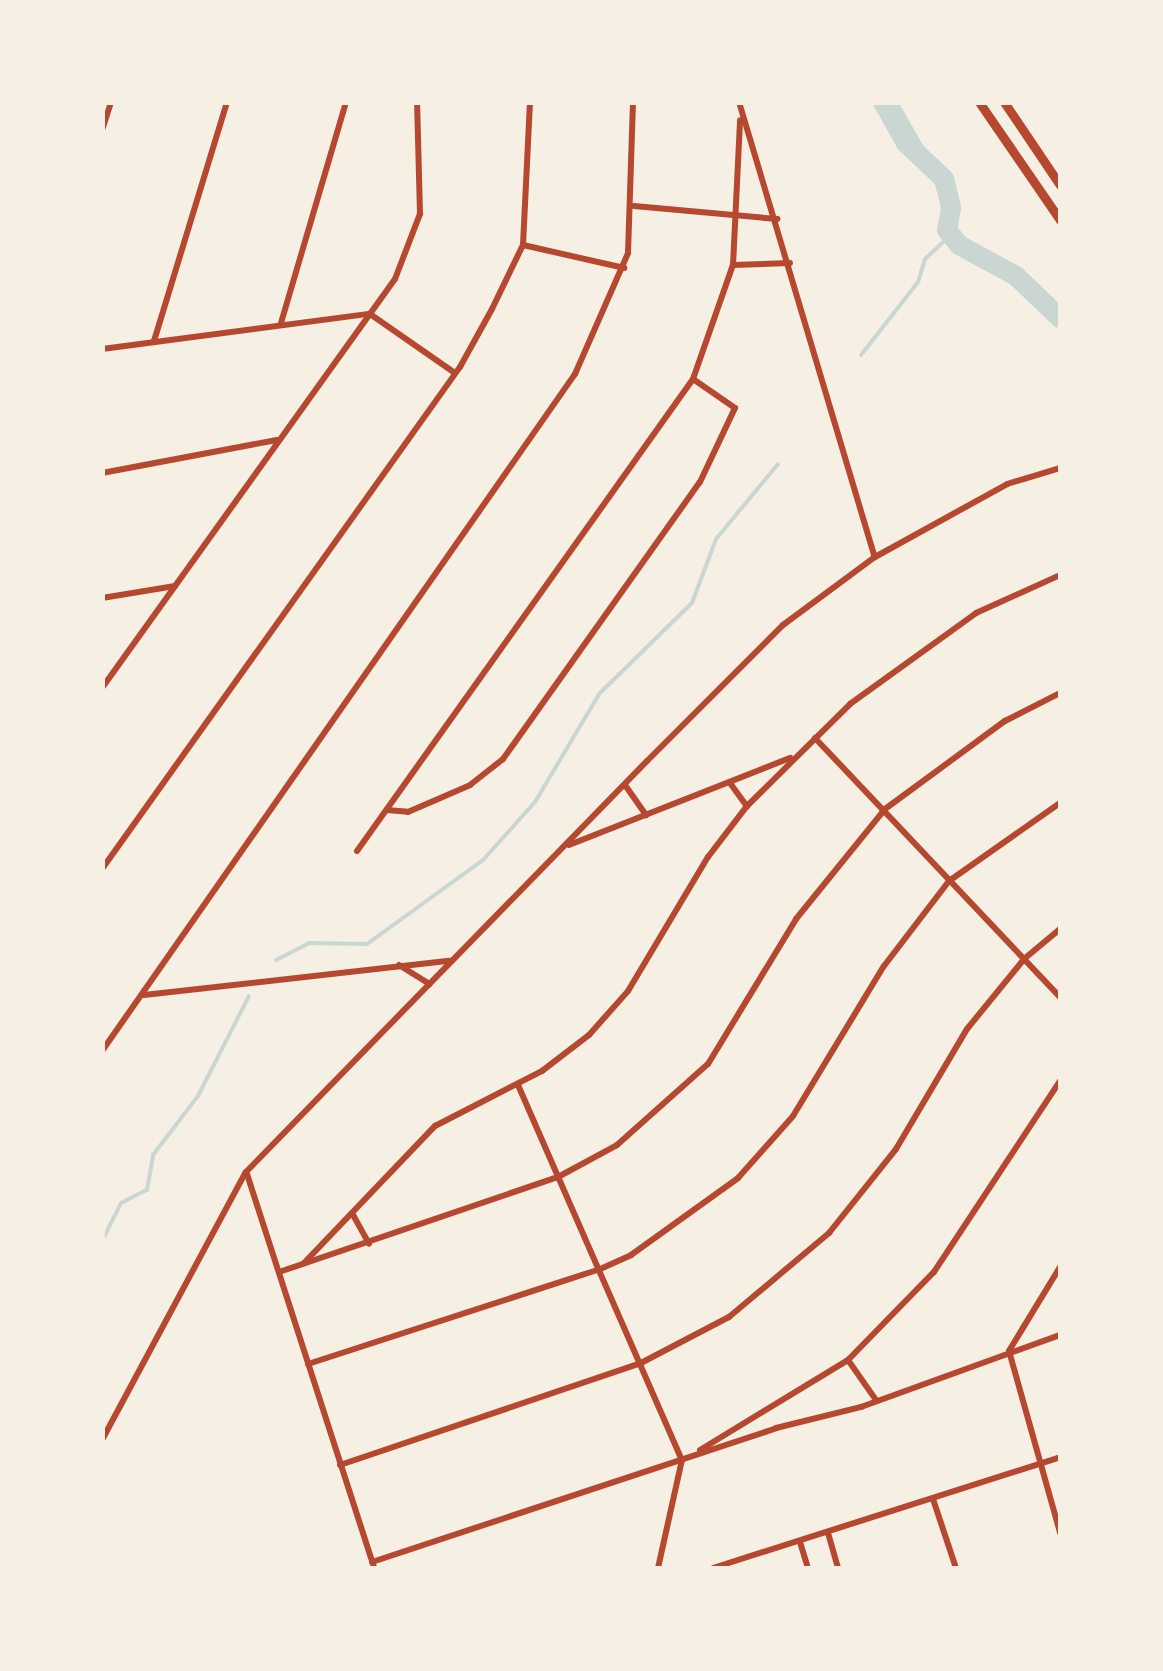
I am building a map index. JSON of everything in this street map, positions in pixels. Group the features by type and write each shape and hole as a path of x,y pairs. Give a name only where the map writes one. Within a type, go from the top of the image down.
{"main road":[{"path":"979,102 1060,220"},
{"path":"1004,102 1060,183"}],"street":[{"path":"102,130 111,102"},
{"path":"154,341 227,102"},
{"path":"281,322 346,102"},
{"path":"102,688 370,314 415,240 424,170 417,102"},
{"path":"102,869 455,374 523,245 530,102"},
{"path":"102,1052 548,418 624,268 634,206 633,102"},
{"path":"357,851 693,379 733,266 740,213 740,102"},
{"path":"740,120 777,219 876,557"},
{"path":"634,206 777,219"},
{"path":"523,245 624,268"},
{"path":"733,266 790,262"},
{"path":"102,350 281,322 370,314 455,374"},
{"path":"387,810 408,812 470,786 503,759 688,498 735,419 729,398 693,379"},
{"path":"102,474 277,440"},
{"path":"102,1440 246,1172 451,961 783,625 876,557 1007,484 1060,468"},
{"path":"304,1263 436,1126 518,1084 589,1035 628,991 708,858 747,806 815,738 904,659 976,613 1060,575"},
{"path":"102,598 176,586"},
{"path":"279,1272 558,1176 617,1145 708,1064 796,919 885,809 1005,721 1060,693"},
{"path":"815,738 1060,997"},
{"path":"567,846 796,756"},
{"path":"730,783 747,806"},
{"path":"625,785 646,815"},
{"path":"308,1364 598,1270 632,1255 738,1178 793,1116 884,966 949,882 1060,803"},
{"path":"340,1464 638,1364 729,1318 830,1233 896,1148 967,1028 1024,959 1060,929"},
{"path":"142,995 451,961"},
{"path":"398,964 429,984"},
{"path":"682,1460 768,1414 848,1360 934,1272 1060,1081"},
{"path":"518,1084 682,1460 658,1568"},
{"path":"246,1172 373,1565 776,1428 876,1400 1060,1334"},
{"path":"352,1213 369,1244"},
{"path":"1060,1267 1010,1350 1038,1464 1060,1533"},
{"path":"848,1360 876,1400"},
{"path":"768,1414 776,1428"},
{"path":"713,1568 1060,1456"},
{"path":"934,1498 956,1568"},
{"path":"828,1533 838,1568"},
{"path":"800,1542 808,1568"}],"shaded area":[{"path":"876,103 899,103 954,200"}],"waterway":[{"path":"883,102 906,143 944,179 951,208 947,230 959,245 1016,276 1060,318"},
{"path":"861,355 918,282 925,259 951,235"},
{"path":"276,960 309,943 367,944 483,860 535,802 599,694 692,603 716,539 778,464"},
{"path":"102,1241 121,1203 147,1190 153,1155 198,1096 249,996"}]}
